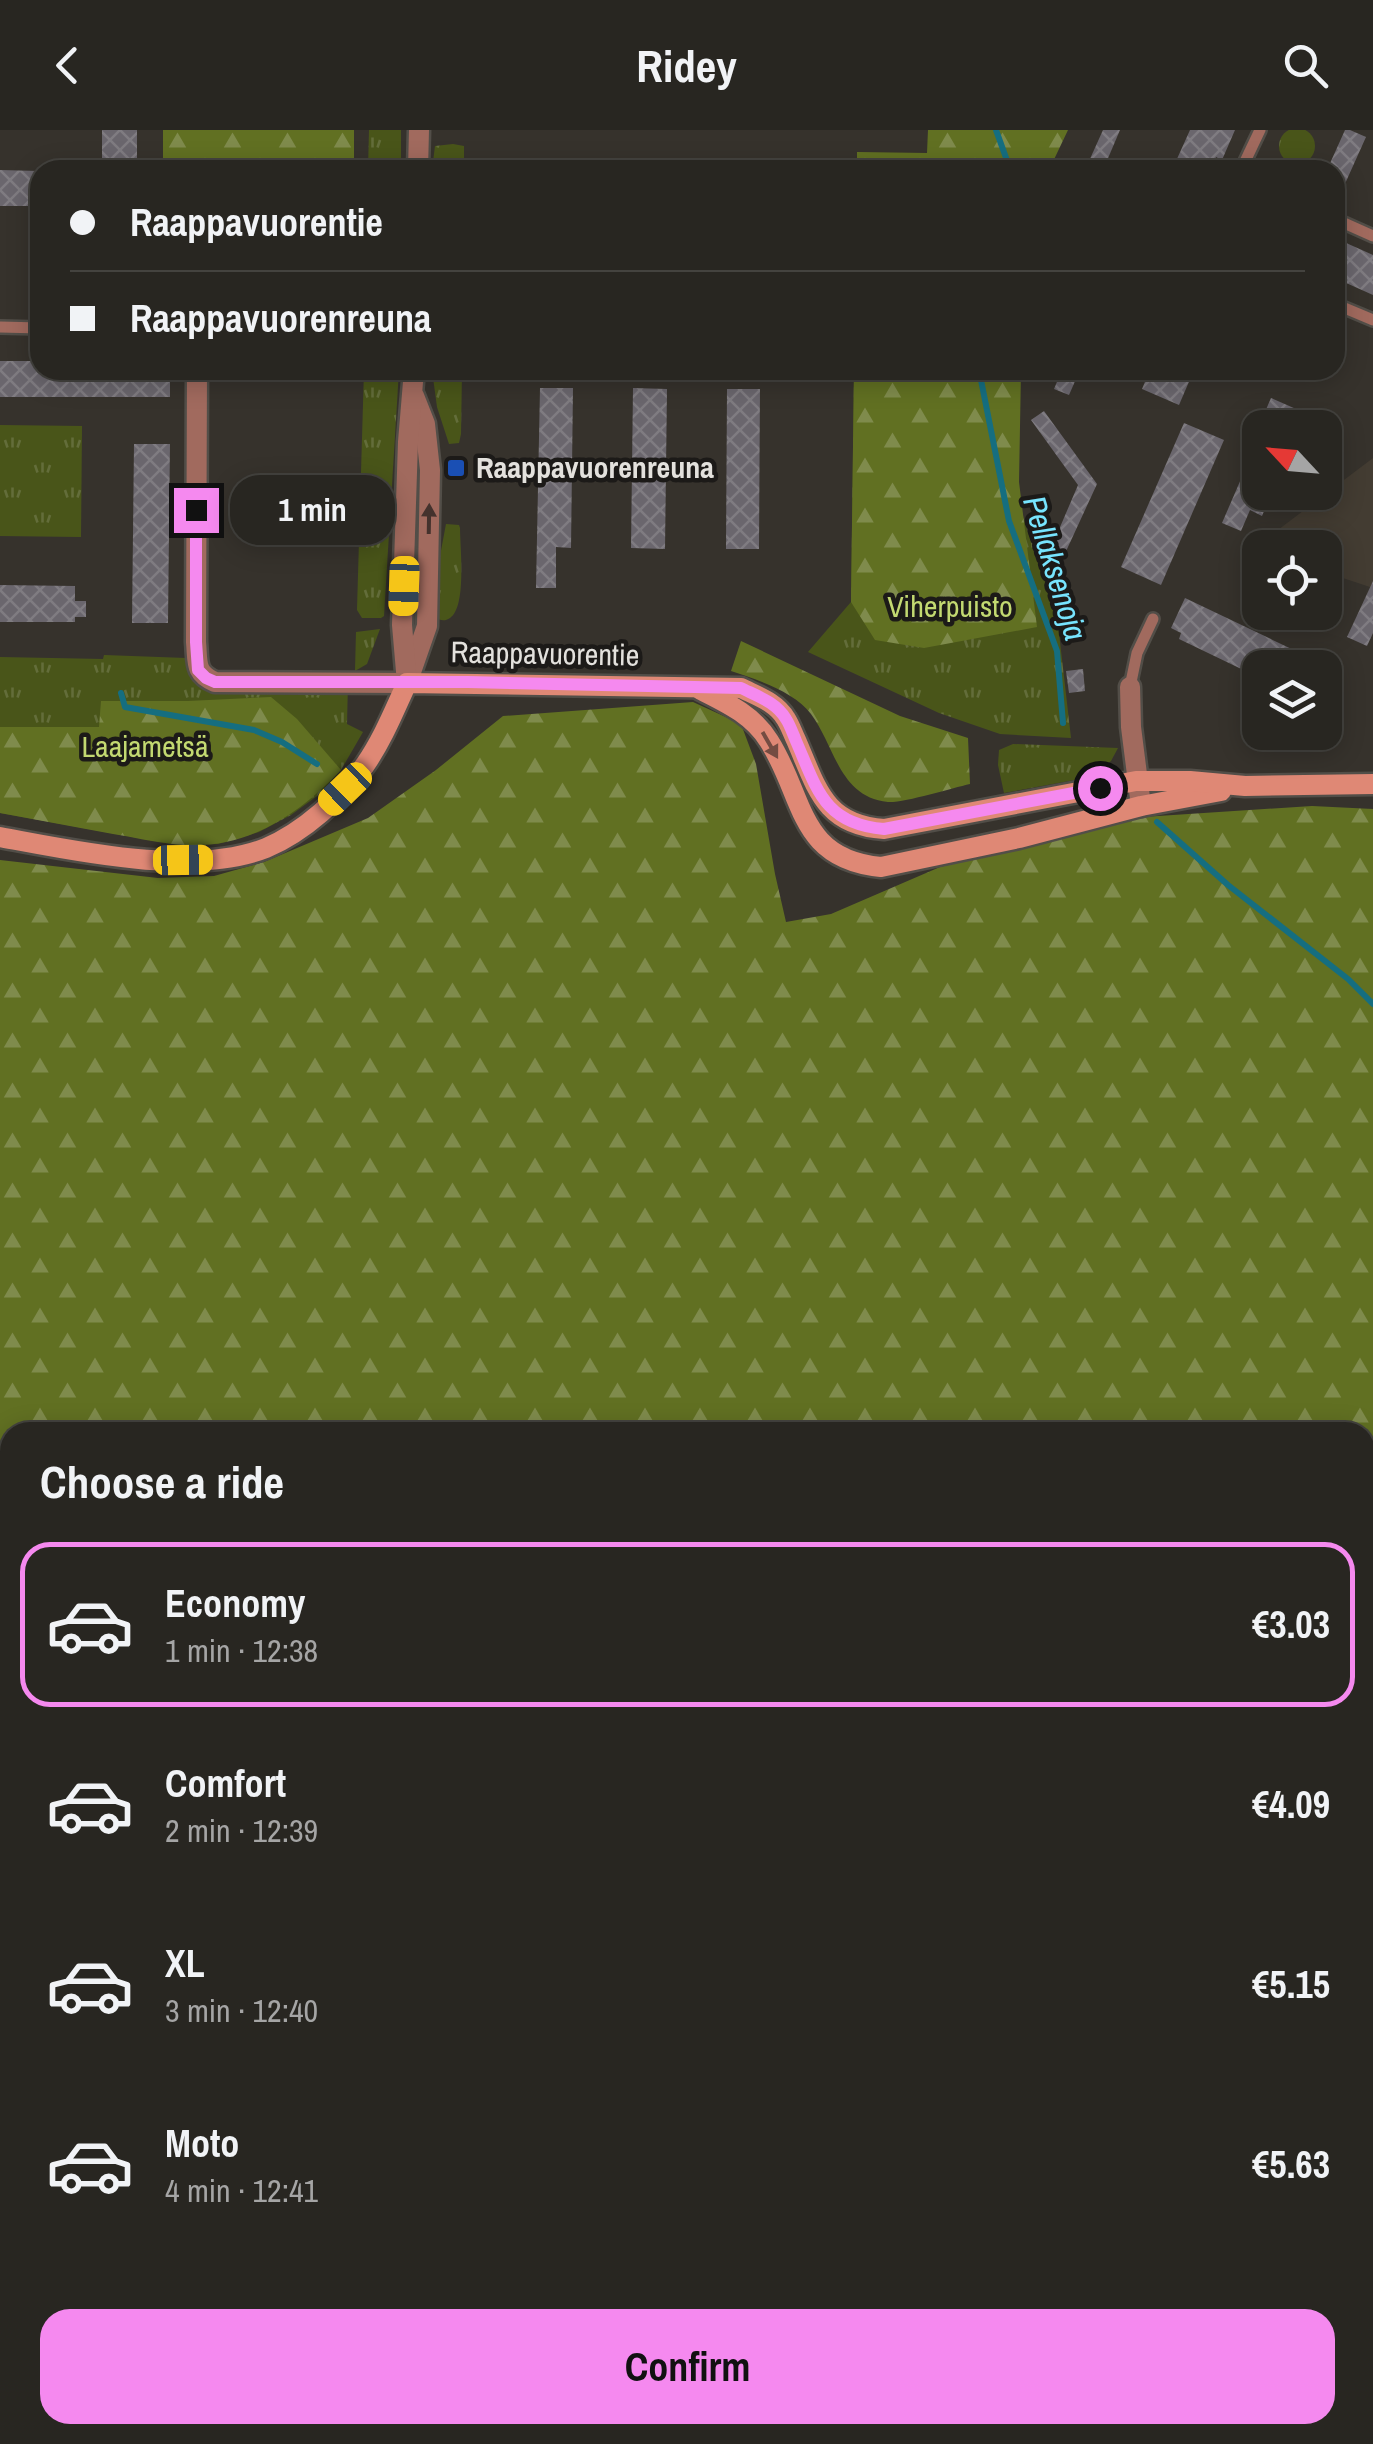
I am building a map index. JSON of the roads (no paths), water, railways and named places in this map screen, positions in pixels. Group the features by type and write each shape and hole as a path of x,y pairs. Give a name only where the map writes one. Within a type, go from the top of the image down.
{"main road":[{"name":"Raappavuorentie","path":"407,682 741,688 773,704 786,718 827,804 842,818 862,828 884,829 1136,780 1245,786 1373,784"},
{"path":"0,837 156,861 210,860 267,847 309,821 345,789 365,765 407,682"},
{"name":"Raappavuorentie","path":"695,687 755,722 770,742 816,836 836,855 859,865 881,867 908,862 1141,806 1245,786"}],"street":[{"path":"418,160 419,130"},
{"path":"197,380 196,642 198,670 215,682 407,682 402,625 414,380"},
{"path":"1130,688 1141,806"}],"lane":[{"path":"1246,160 1260,130"},
{"path":"1345,223 1373,236"},
{"path":"1345,308 1373,320"},
{"path":"0,327 30,328"},
{"path":"1130,688 1136,654 1153,619"}],"waterway":[{"name":"Pellaksenoja","path":"996,130 1007,160"},
{"name":"Pellaksenoja","path":"981,380 1009,521 1057,651 1063,723"},
{"path":"121,693 125,707 254,730 317,764"},
{"name":"Pellaksenoja","path":"1157,822 1228,885 1348,979 1373,1004"}],"place":[{"name":"Raappavuorenreuna","path":"456,468"}],"park label":[{"name":"Viherpuisto","path":"950,607"},
{"name":"Laajametsä","path":"145,747"}]}
